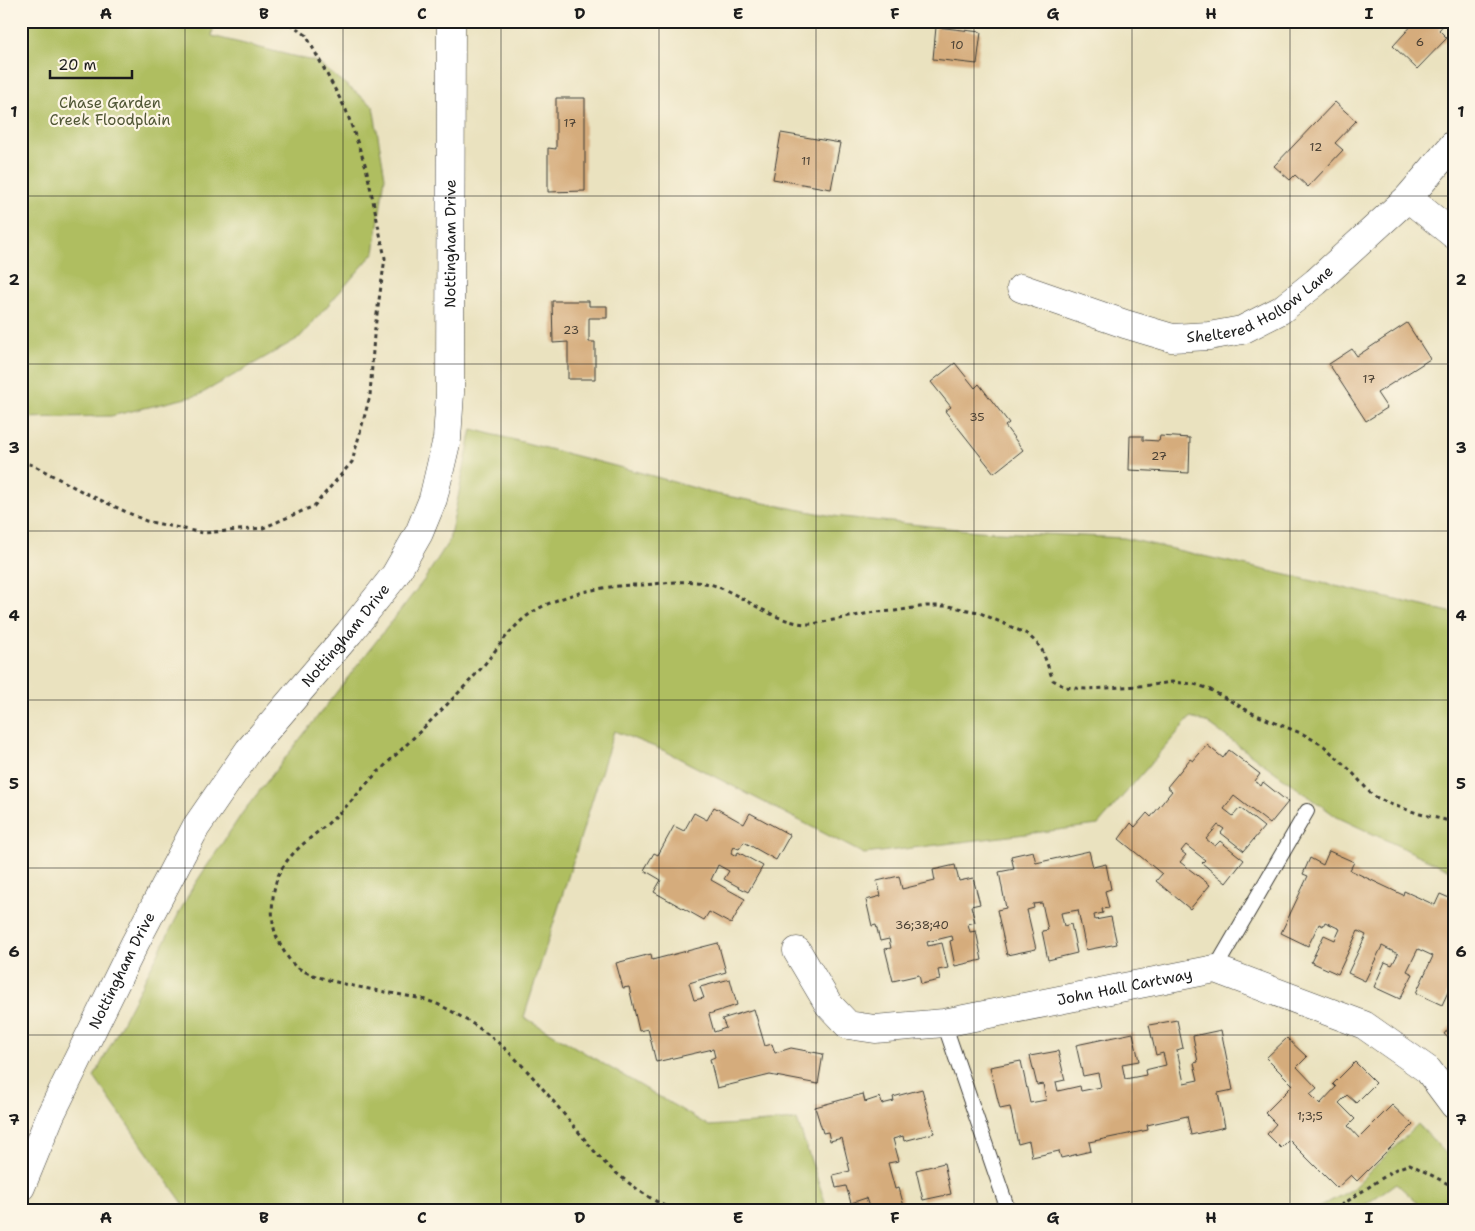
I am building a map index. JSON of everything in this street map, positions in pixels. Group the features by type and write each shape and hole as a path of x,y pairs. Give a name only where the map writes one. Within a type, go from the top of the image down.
{"street":[{"name":"Nottingham Drive","path":"21,1187 51,1114 135,943 196,826 249,750 349,633 394,575 420,532 433,499 447,439 450,393 451,21"},
{"name":"Sheltered Hollow Lane","path":"1021,288 1172,338 1209,336 1242,330 1281,310 1316,282 1408,198 1454,144"},
{"path":"1408,198 1454,235"},
{"name":"John Hall Cartway","path":"796,951 829,1005 848,1025 875,1029 944,1023 1215,969"},
{"path":"1215,969 1364,1025 1428,1070 1454,1105"}],"lane":[{"path":"1215,969 1307,811"},
{"path":"944,1023 1008,1210"}],"path":[{"path":"21,462 32,465 83,492 146,521 203,533 263,528 314,506 352,462 370,396 374,336 385,258 366,167 346,110 306,35 287,21"},
{"path":"672,1210 638,1190 606,1164 510,1052 481,1029 438,1004 351,985 304,971 294,964 274,931 274,890 278,874 296,850 344,810 370,779 479,670 516,627 530,614 541,608 572,595 618,586 699,582 715,586 780,618 802,624 926,606 948,606 978,612 1027,634 1042,650 1053,680 1065,687 1086,689 1172,682 1194,684 1207,688 1254,714 1304,734 1324,746 1347,766 1372,795 1390,804 1420,814 1454,822"},
{"path":"1334,1210 1396,1169 1410,1164 1454,1187"}],"green space":[{"name":"Chase Garden Creek Floodplain","path":"21,21 214,21 212,36 317,62 373,106 385,177 374,253 299,338 199,395 111,416 21,418"},
{"path":"472,429 716,494 833,516 978,531 1124,538 1454,613 1454,872 1337,817 1206,722 1190,718 1098,825 864,854 665,751 614,731 524,1017 709,1126 797,1120 828,1210 187,1209 94,1077 191,890 243,812 424,580 449,541"},
{"path":"1418,1124 1454,1162 1454,1210 1425,1210 1396,1183 1358,1210 1314,1210 1351,1190"}],"building":[{"path":"1416,21 1447,21 1439,30 1447,38 1417,69 1393,46"},
{"path":"936,27 981,32 977,64 933,59"},
{"path":"556,98 585,98 585,191 548,192 548,148 556,149"},
{"path":"1335,102 1356,121 1335,143 1343,150 1308,187 1295,175 1290,180 1274,166"},
{"path":"781,133 840,143 831,189 773,179"},
{"path":"552,301 589,301 589,306 607,306 607,318 589,318 589,342 595,342 595,379 568,379 568,342 553,343"},
{"path":"1407,323 1430,359 1377,393 1387,408 1366,421 1329,364 1352,349 1357,356"},
{"path":"955,363 975,388 979,384 1009,423 1005,426 1023,450 994,473 945,411 951,407 931,382"},
{"path":"1130,436 1143,436 1143,440 1159,441 1160,436 1190,438 1189,473 1129,470"},
{"path":"1207,745 1223,758 1229,750 1260,774 1255,781 1261,786 1263,782 1288,802 1270,824 1234,796 1224,809 1233,816 1240,808 1264,827 1244,851 1221,833 1224,829 1218,825 1206,839 1215,846 1220,841 1244,860 1226,883 1202,863 1205,860 1186,845 1181,851 1186,855 1180,862 1210,885 1190,909 1156,881 1162,874 1119,839 1131,823 1135,827 1147,813 1151,817 1172,791 1167,787 1190,759 1193,761"},
{"path":"714,807 744,824 750,813 790,835 776,860 744,842 739,849 734,847 731,853 736,856 738,852 763,866 748,892 724,879 729,871 718,865 711,880 745,899 731,924 709,912 704,920 654,892 661,880 644,870 654,853 658,855 674,826 684,831 694,813 707,820"},
{"path":"1033,851 1036,863 1089,851 1093,867 1106,864 1111,889 1105,891 1109,908 1102,909 1103,913 1094,915 1095,920 1111,917 1117,944 1086,950 1078,910 1061,913 1064,926 1071,924 1077,953 1048,960 1042,931 1048,930 1042,903 1033,904 1034,908 1027,910 1036,949 1007,955 997,910 1006,908 999,872 1014,869 1011,856"},
{"path":"1329,851 1354,862 1350,870 1403,895 1404,891 1435,905 1440,894 1454,900 1454,979 1442,1005 1416,993 1433,956 1418,949 1407,971 1413,974 1400,999 1374,987 1385,962 1392,965 1398,954 1382,946 1365,981 1348,973 1366,935 1358,931 1338,974 1311,962 1324,935 1335,940 1340,929 1325,922 1323,926 1319,924 1308,946 1281,933 1308,876 1303,874 1310,858 1323,865"},
{"path":"955,865 959,881 973,878 980,904 971,906 975,922 968,924 970,932 976,931 982,960 955,966 950,941 953,940 952,936 927,942 928,946 942,943 948,968 938,970 940,980 921,984 919,975 893,981 885,949 891,948 889,939 880,941 876,925 872,926 866,900 881,896 877,881 899,876 902,889 935,881 933,870"},
{"path":"718,943 726,972 689,983 694,1000 704,998 700,987 730,979 737,1005 709,1014 714,1032 726,1028 722,1019 754,1009 765,1046 772,1044 775,1053 791,1048 823,1054 818,1084 770,1075 717,1088 710,1059 715,1057 713,1049 656,1062 648,1029 639,1031 629,987 623,988 616,963 651,954 652,960"},
{"path":"1177,1020 1183,1048 1177,1050 1184,1083 1198,1080 1194,1063 1198,1062 1193,1036 1221,1030 1233,1090 1218,1093 1225,1127 1191,1135 1187,1116 1147,1125 1148,1130 1089,1142 1091,1151 1061,1158 1059,1151 1032,1157 1029,1141 1018,1144 1010,1107 1000,1109 990,1067 1021,1061 1030,1103 1046,1100 1043,1084 1037,1085 1030,1056 1058,1051 1065,1080 1056,1082 1058,1091 1080,1086 1081,1091 1101,1087 1098,1073 1083,1076 1076,1045 1133,1033 1139,1061 1122,1064 1125,1079 1146,1075 1145,1070 1166,1065 1163,1053 1156,1055 1149,1025"},
{"path":"1454,1022 1454,1042 1444,1034"},
{"path":"1287,1038 1307,1057 1297,1067 1317,1088 1310,1094 1320,1104 1336,1087 1333,1084 1355,1062 1376,1083 1356,1103 1347,1095 1339,1103 1355,1119 1348,1126 1359,1138 1392,1105 1413,1125 1357,1181 1351,1175 1337,1188 1289,1140 1281,1148 1267,1134 1276,1124 1265,1113 1293,1085 1266,1058"},
{"path":"922,1089 934,1133 904,1141 903,1136 893,1139 899,1161 888,1163 895,1189 899,1188 905,1210 870,1210 866,1198 851,1203 846,1186 836,1188 833,1175 850,1171 842,1138 830,1141 828,1132 823,1133 815,1107 863,1094 865,1102 880,1097 882,1104 894,1101 893,1097"},
{"path":"944,1163 951,1194 923,1200 916,1170"}]}
